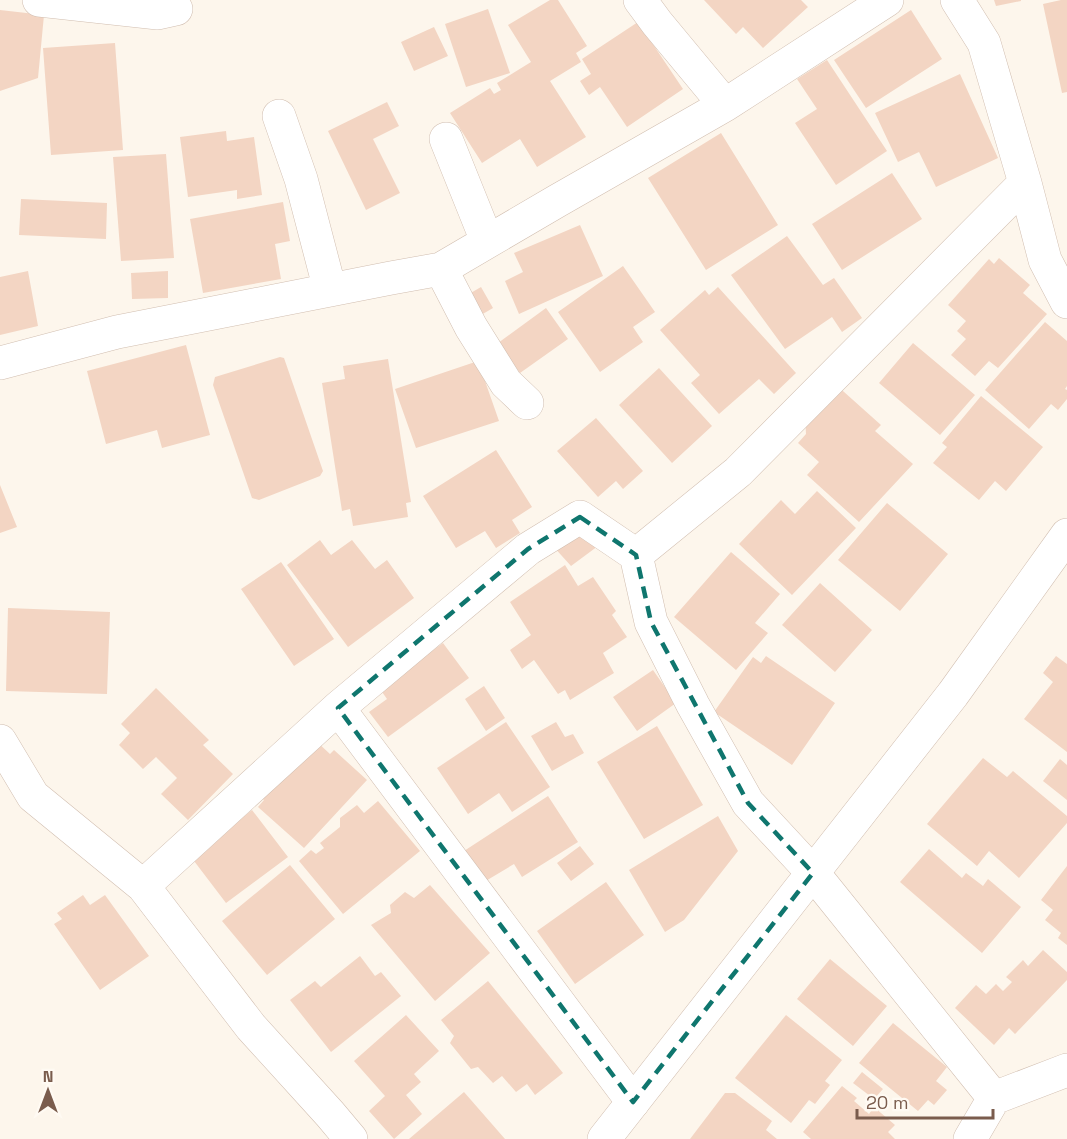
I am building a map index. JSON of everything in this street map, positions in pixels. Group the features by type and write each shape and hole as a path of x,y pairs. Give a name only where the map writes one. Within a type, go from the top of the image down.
{"street":[{"path":"39,0 158,13 176,9"},
{"path":"640,0 725,105"},
{"path":"0,363 117,332 441,269 725,105 887,0"},
{"path":"957,0 984,43 1045,260 1067,302"},
{"path":"279,116 301,179 330,290"},
{"path":"446,139 487,241"},
{"path":"636,555 738,472 1025,183"},
{"path":"441,269 471,327 506,382 527,403"},
{"path":"143,886 338,708 528,549 580,517 636,555 651,622 693,705 748,803 813,873 994,1098"},
{"path":"604,1139 953,694 1067,535"},
{"path":"338,708 633,1102"},
{"path":"0,741 33,796 143,886 251,1028 351,1139"},
{"path":"970,1139 994,1098 1067,1070"}],"highlighted area":[{"path":"580,517 636,555 651,622 748,803 813,873 633,1102 338,708 528,549"}],"building":[{"path":"550,0 558,0 587,46 576,53 581,62 550,81 586,137 537,167 520,139 482,163 450,113 490,88 494,94 501,90 497,83 531,62 508,25"},
{"path":"704,0 801,0 808,7 763,48 743,27 736,34"},
{"path":"994,0 1021,0 1021,1 996,6"},
{"path":"1067,0 1067,92 1062,93 1043,4"},
{"path":"488,9 510,73 466,87 445,24"},
{"path":"0,10 44,15 38,78 0,91"},
{"path":"911,10 942,59 866,108 834,60"},
{"path":"638,22 683,89 627,127 600,87 589,95 580,81 591,74 582,59"},
{"path":"434,27 448,56 414,71 401,42"},
{"path":"115,43 123,150 51,155 43,48"},
{"path":"827,60 887,151 836,185 795,123 817,109 797,79"},
{"path":"960,74 998,158 936,187 919,152 898,162 875,113"},
{"path":"387,102 399,126 373,139 400,193 366,210 328,131"},
{"path":"226,131 227,141 254,137 262,195 237,199 237,190 188,197 180,137"},
{"path":"721,133 778,225 706,270 648,178"},
{"path":"166,154 174,258 121,261 113,157"},
{"path":"892,173 922,219 842,270 812,224"},
{"path":"21,199 107,203 106,239 19,235"},
{"path":"283,202 290,241 275,244 281,279 203,293 190,219"},
{"path":"580,225 603,276 519,314 505,281 523,272 514,253"},
{"path":"787,236 823,285 834,278 862,318 842,332 832,317 785,349 731,275"},
{"path":"999,258 1030,285 1023,293 1047,314 998,368 989,361 975,376 951,355 966,339 957,331 966,321 948,305 989,259 994,264"},
{"path":"623,266 655,312 633,327 643,342 600,372 558,312"},
{"path":"28,271 38,326 0,335 0,277"},
{"path":"168,271 168,298 132,299 131,273"},
{"path":"481,287 493,308 481,315 469,294"},
{"path":"718,287 796,373 774,394 759,379 719,414 691,383 700,375 660,330 705,290 709,295"},
{"path":"546,308 568,339 520,373 498,343"},
{"path":"1045,322 1067,341 1067,386 1065,389 1067,399 1058,410 1051,404 1029,429 985,390"},
{"path":"913,343 975,395 940,435 879,383"},
{"path":"186,345 210,435 162,448 157,430 106,444 87,371"},
{"path":"280,357 284,358 323,471 320,476 259,500 252,498 213,385 215,377"},
{"path":"388,359 411,502 406,503 408,517 353,526 350,509 342,511 322,383 345,379 343,366"},
{"path":"478,361 499,421 416,448 395,389"},
{"path":"659,368 712,426 672,463 619,405"},
{"path":"834,383 881,425 875,431 913,464 859,522 807,475 819,462 798,443 806,434 805,415"},
{"path":"981,396 1043,447 1006,491 995,481 979,500 933,463 947,447 942,443"},
{"path":"596,418 643,471 623,489 616,481 598,497 557,451"},
{"path":"496,450 532,507 512,520 520,533 496,548 485,531 456,548 423,496"},
{"path":"0,485 17,527 0,533"},
{"path":"817,491 856,528 792,595 739,544 781,500 795,514"},
{"path":"887,503 948,554 900,611 838,560"},
{"path":"573,530 598,546 571,566 552,545"},
{"path":"320,540 331,555 352,540 375,569 387,560 414,598 348,647 287,565"},
{"path":"731,552 780,594 755,623 768,633 736,670 674,617"},
{"path":"281,562 334,639 294,666 241,589"},
{"path":"565,565 578,586 593,577 616,611 612,615 627,637 603,653 614,673 570,700 565,690 558,694 534,660 522,669 510,650 531,635 510,602"},
{"path":"820,583 872,630 835,672 782,625"},
{"path":"8,608 110,612 107,694 6,691"},
{"path":"443,643 469,678 388,737 369,712 387,699 380,689"},
{"path":"766,656 835,703 792,765 714,712 753,657 761,663"},
{"path":"1056,656 1067,664 1067,752 1024,719 1053,682 1043,673"},
{"path":"653,670 676,703 637,731 613,697"},
{"path":"484,686 505,718 486,731 465,699"},
{"path":"156,688 209,740 203,745 233,774 188,820 161,794 177,778 156,757 143,769 119,745 130,733 121,724"},
{"path":"506,722 550,787 512,812 499,793 468,814 437,768"},
{"path":"556,722 565,737 573,734 584,753 552,771 531,736"},
{"path":"657,726 703,805 644,839 597,762"},
{"path":"316,741 330,754 334,750 367,780 304,848 258,807 264,800 259,796"},
{"path":"983,758 1007,777 1013,771 1067,816 1067,823 1019,878 989,851 977,866 927,824"},
{"path":"1060,759 1067,765 1067,800 1043,781"},
{"path":"548,796 578,842 522,877 514,864 484,882 464,851"},
{"path":"378,801 420,851 343,914 299,861 311,850 316,854 324,848 320,843 340,827 340,818 357,805 364,813"},
{"path":"252,810 288,857 226,903 191,857"},
{"path":"718,816 738,851 684,920 665,932 629,870"},
{"path":"580,846 594,864 571,881 557,863"},
{"path":"929,849 962,878 966,873 983,886 988,879 1021,907 982,953 900,882"},
{"path":"290,865 335,919 267,975 222,921"},
{"path":"1067,866 1067,945 1058,938 1061,933 1045,920 1053,910 1041,900"},
{"path":"606,882 644,935 575,984 537,931"},
{"path":"430,885 490,953 435,1001 371,925 391,913 390,905 405,892 414,898"},
{"path":"83,895 90,905 105,895 149,956 100,990 54,924 62,919 57,913"},
{"path":"1043,950 1067,972 1067,980 1015,1034 1009,1028 994,1045 955,1008 976,985 986,994 996,984 1003,991 1012,982 1006,977 1023,960 1028,966"},
{"path":"360,956 375,976 381,972 401,996 331,1052 290,1000 315,981 321,987"},
{"path":"830,959 887,1006 853,1046 797,999"},
{"path":"488,981 563,1073 535,1095 527,1084 516,1092 502,1076 493,1083 478,1067 471,1069 450,1043 454,1036 441,1020"},
{"path":"406,1015 439,1051 414,1074 421,1082 406,1095 422,1114 394,1139 369,1111 385,1096 354,1061"},
{"path":"786,1015 842,1060 825,1081 830,1085 815,1104 809,1100 791,1123 735,1078"},
{"path":"893,1023 947,1067 936,1081 947,1090 934,1105 928,1100 918,1111 859,1063"},
{"path":"862,1072 883,1089 874,1099 853,1083"},
{"path":"842,1086 857,1098 854,1101 869,1114 874,1107 895,1125 888,1132 895,1139 811,1139 803,1132"},
{"path":"464,1092 505,1139 409,1139"},
{"path":"725,1093 735,1093 772,1121 766,1130 777,1139 690,1139"}]}
